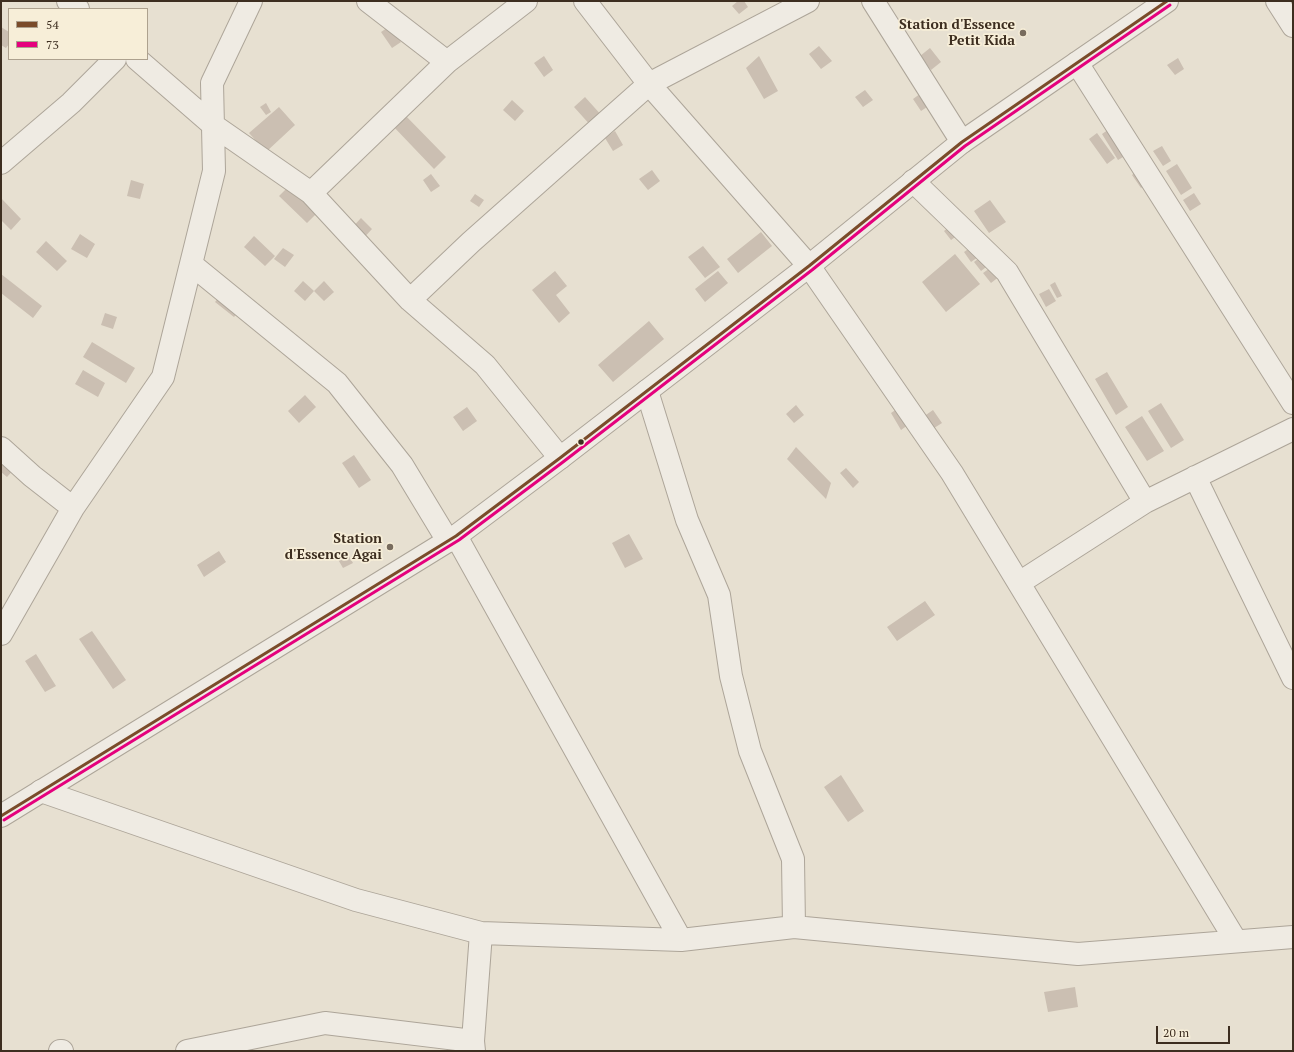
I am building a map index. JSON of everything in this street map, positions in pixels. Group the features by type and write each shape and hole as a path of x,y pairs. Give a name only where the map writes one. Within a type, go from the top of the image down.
{"street":[{"path":"68,1 77,8"},
{"path":"1,634 73,508 163,377 214,171 212,83 251,1"},
{"path":"368,1 447,62"},
{"path":"310,193 447,62 526,1"},
{"path":"585,1 649,84 809,266 952,473 1236,941"},
{"path":"410,300 471,242 649,84 808,1"},
{"path":"873,1 962,142"},
{"path":"1,816 452,538 560,458 809,266 962,142 1167,1"},
{"path":"1277,1 1293,26"},
{"path":"1,163 71,103 114,60"},
{"path":"138,60 213,125 310,193 410,300 485,366 560,458"},
{"path":"1077,63 1293,403"},
{"path":"913,181 1007,272 1145,502"},
{"path":"191,264 337,383 402,465 452,538 681,940"},
{"path":"647,391 687,520 719,595 731,676 750,751 793,859 794,927"},
{"path":"1019,583 1145,502 1293,429"},
{"path":"1,448 32,476 73,508"},
{"path":"1195,477 1293,678"},
{"path":"41,791 356,900 482,933 681,940 794,927 1078,954 1293,937"},
{"path":"186,1051 325,1023 474,1046 482,933"}],"building":[{"path":"738,1 744,1 748,7 739,14 732,6"},
{"path":"390,26 401,42 392,48 381,32"},
{"path":"1,27 8,31 8,45 6,48 1,45"},
{"path":"819,46 832,61 821,69 809,54"},
{"path":"930,48 941,62 931,70 920,56"},
{"path":"544,56 553,70 544,77 534,63"},
{"path":"759,56 778,91 764,99 746,68"},
{"path":"1178,58 1184,69 1175,75 1167,65"},
{"path":"928,88 936,101 921,111 913,99"},
{"path":"865,90 873,100 863,107 855,97"},
{"path":"585,97 603,117 592,127 574,107"},
{"path":"512,100 524,111 515,121 503,110"},
{"path":"266,103 271,112 266,115 260,107"},
{"path":"279,107 295,125 266,152 249,133"},
{"path":"403,113 446,157 434,169 391,124"},
{"path":"1118,123 1135,150 1118,160 1102,134"},
{"path":"615,131 623,145 613,151 605,138"},
{"path":"1097,133 1115,158 1107,164 1089,139"},
{"path":"1162,146 1171,161 1163,166 1153,151"},
{"path":"1177,164 1192,188 1181,195 1166,171"},
{"path":"1139,169 1148,183 1141,188 1132,175"},
{"path":"652,170 660,181 648,190 639,179"},
{"path":"431,174 440,186 431,192 423,180"},
{"path":"131,180 144,184 140,199 127,196"},
{"path":"289,186 317,213 307,223 279,196"},
{"path":"1194,193 1201,204 1190,211 1183,200"},
{"path":"475,194 484,200 479,207 470,201"},
{"path":"1,198 21,219 11,230 1,220"},
{"path":"990,200 1006,222 989,233 974,211"},
{"path":"361,218 372,229 360,242 349,231"},
{"path":"954,223 961,233 951,240 944,231"},
{"path":"761,232 772,246 738,273 727,259"},
{"path":"80,234 95,244 87,258 71,249"},
{"path":"254,236 275,256 265,266 244,247"},
{"path":"46,241 67,261 57,271 36,252"},
{"path":"974,245 981,255 971,262 964,252"},
{"path":"703,246 720,267 705,278 688,257"},
{"path":"283,248 294,255 285,267 274,259"},
{"path":"987,252 994,261 981,271 974,262"},
{"path":"955,254 980,284 946,312 922,282"},
{"path":"993,266 1000,276 991,283 983,273"},
{"path":"555,271 567,286 556,295 570,313 559,323 532,290"},
{"path":"718,271 728,283 705,302 695,289"},
{"path":"1,274 42,306 33,318 1,293"},
{"path":"303,281 314,291 305,301 294,291"},
{"path":"324,281 334,292 324,301 314,291"},
{"path":"1055,282 1062,296 1057,298 1050,285"},
{"path":"226,289 245,304 234,317 215,302"},
{"path":"1049,289 1056,301 1046,307 1039,294"},
{"path":"105,313 117,317 113,329 101,325"},
{"path":"649,321 664,339 613,382 598,365"},
{"path":"92,342 135,368 126,383 83,357"},
{"path":"83,370 105,383 98,397 75,384"},
{"path":"1107,372 1128,407 1116,415 1095,379"},
{"path":"305,395 316,407 299,423 288,411"},
{"path":"1161,403 1184,440 1171,448 1148,411"},
{"path":"796,405 804,415 794,423 786,414"},
{"path":"467,407 477,421 463,431 453,417"},
{"path":"897,409 908,425 901,430 891,413"},
{"path":"933,410 942,423 931,430 923,417"},
{"path":"1142,416 1164,451 1147,461 1125,427"},
{"path":"796,447 831,483 826,499 787,459"},
{"path":"354,455 371,480 359,488 342,463"},
{"path":"1,462 16,467 7,477 1,472"},
{"path":"846,468 859,482 853,488 840,473"},
{"path":"629,534 643,559 625,568 612,543"},
{"path":"219,551 226,562 204,577 197,565"},
{"path":"346,551 353,563 343,568 336,556"},
{"path":"925,601 935,615 897,641 887,627"},
{"path":"92,631 126,680 113,689 79,639"},
{"path":"36,654 56,686 45,692 25,661"},
{"path":"841,775 864,811 848,822 824,787"},
{"path":"1075,987 1078,1007 1048,1012 1044,992"}],"transit line":[{"name":"54","path":"1,816 456,536 560,458 809,266 962,142 1167,1"},
{"name":"73","path":"4,820 459,540 563,462 812,270 965,146 1170,5"}],"place":[{"name":"Station d'Essence Petit Kida","path":"1023,33"},
{"name":"Station d'Essence Agai","path":"390,547"}]}
